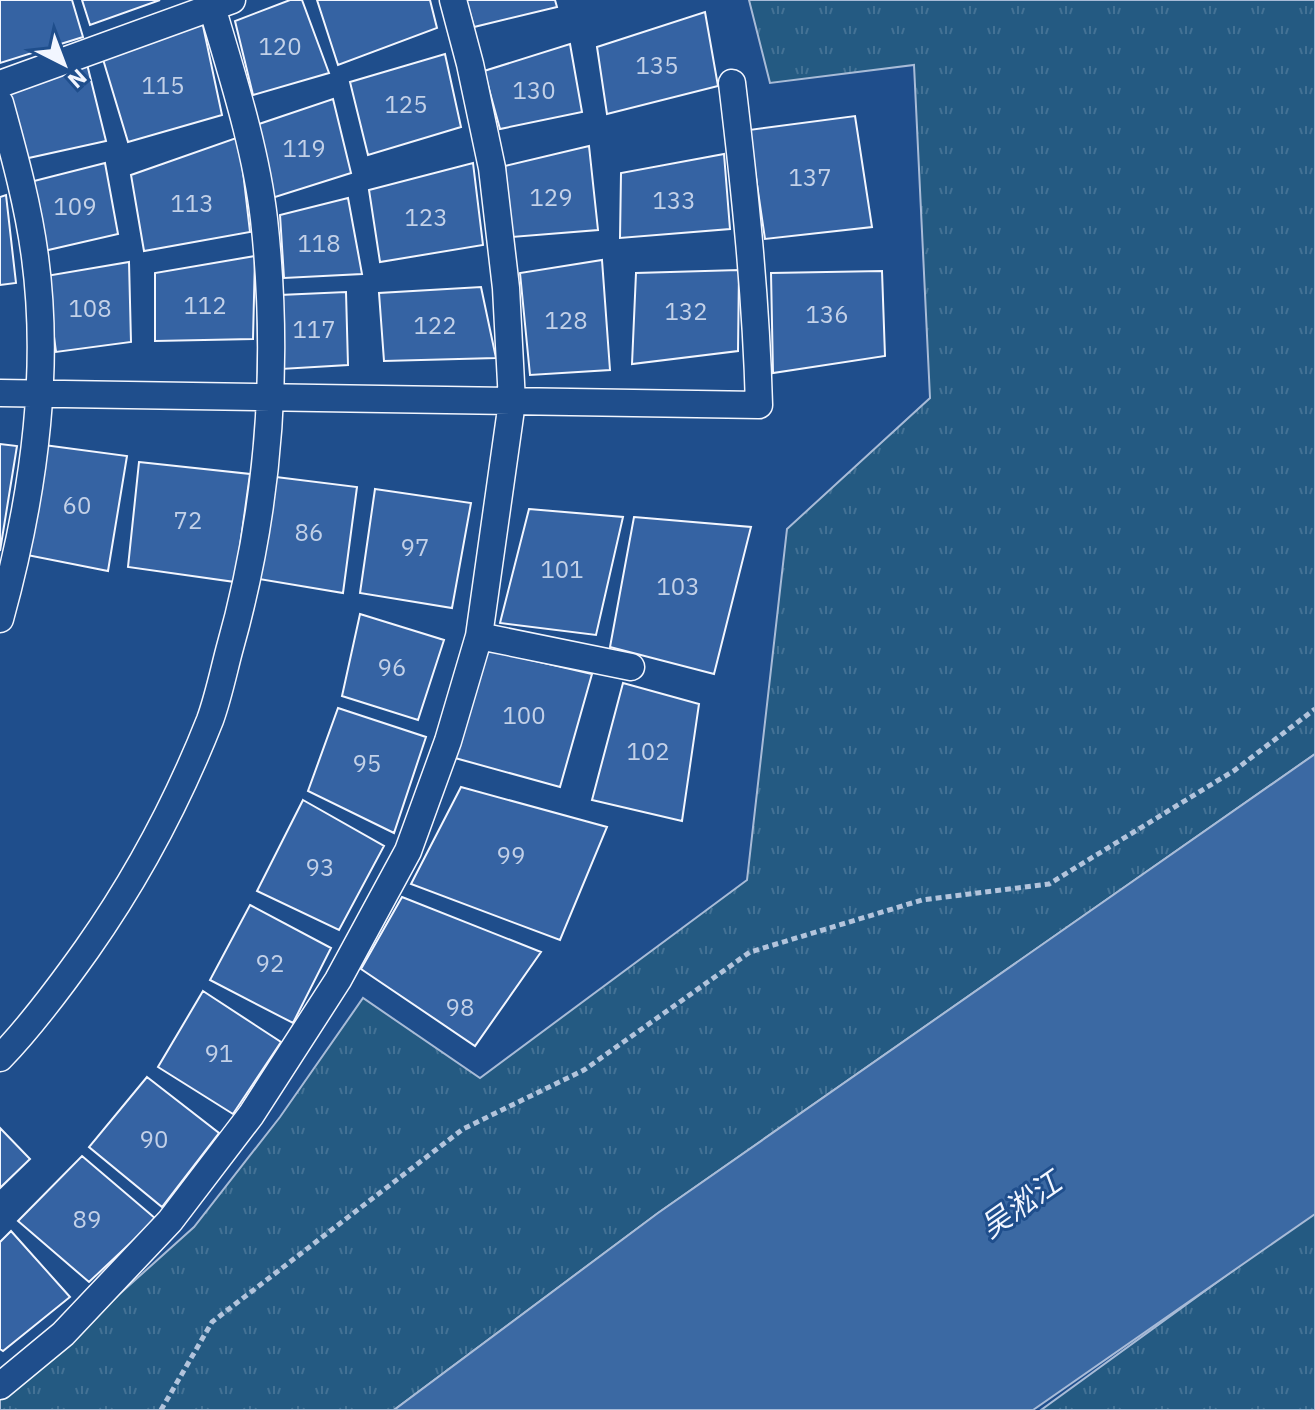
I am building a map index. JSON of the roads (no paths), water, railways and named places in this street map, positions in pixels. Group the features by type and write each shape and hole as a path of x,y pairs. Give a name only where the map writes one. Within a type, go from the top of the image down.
{"street":[{"path":"0,1386 63,1334 170,1221 251,1115 338,980 408,851 448,741 479,636 512,402 506,288 492,168 453,0"},
{"path":"0,84 222,4 264,216 272,320 271,398 263,484 244,597 211,718 167,818 117,906 69,974 0,1058"},
{"path":"0,393 759,405 757,319 749,220 732,83"},
{"path":"0,103 23,186 36,259 39,394 29,486 14,567 0,619"},
{"path":"479,636 631,667"}],"water":[{"name":"吴淞江","path":"1315,754 1315,1214 1033,1410 394,1410 658,1213"}]}
